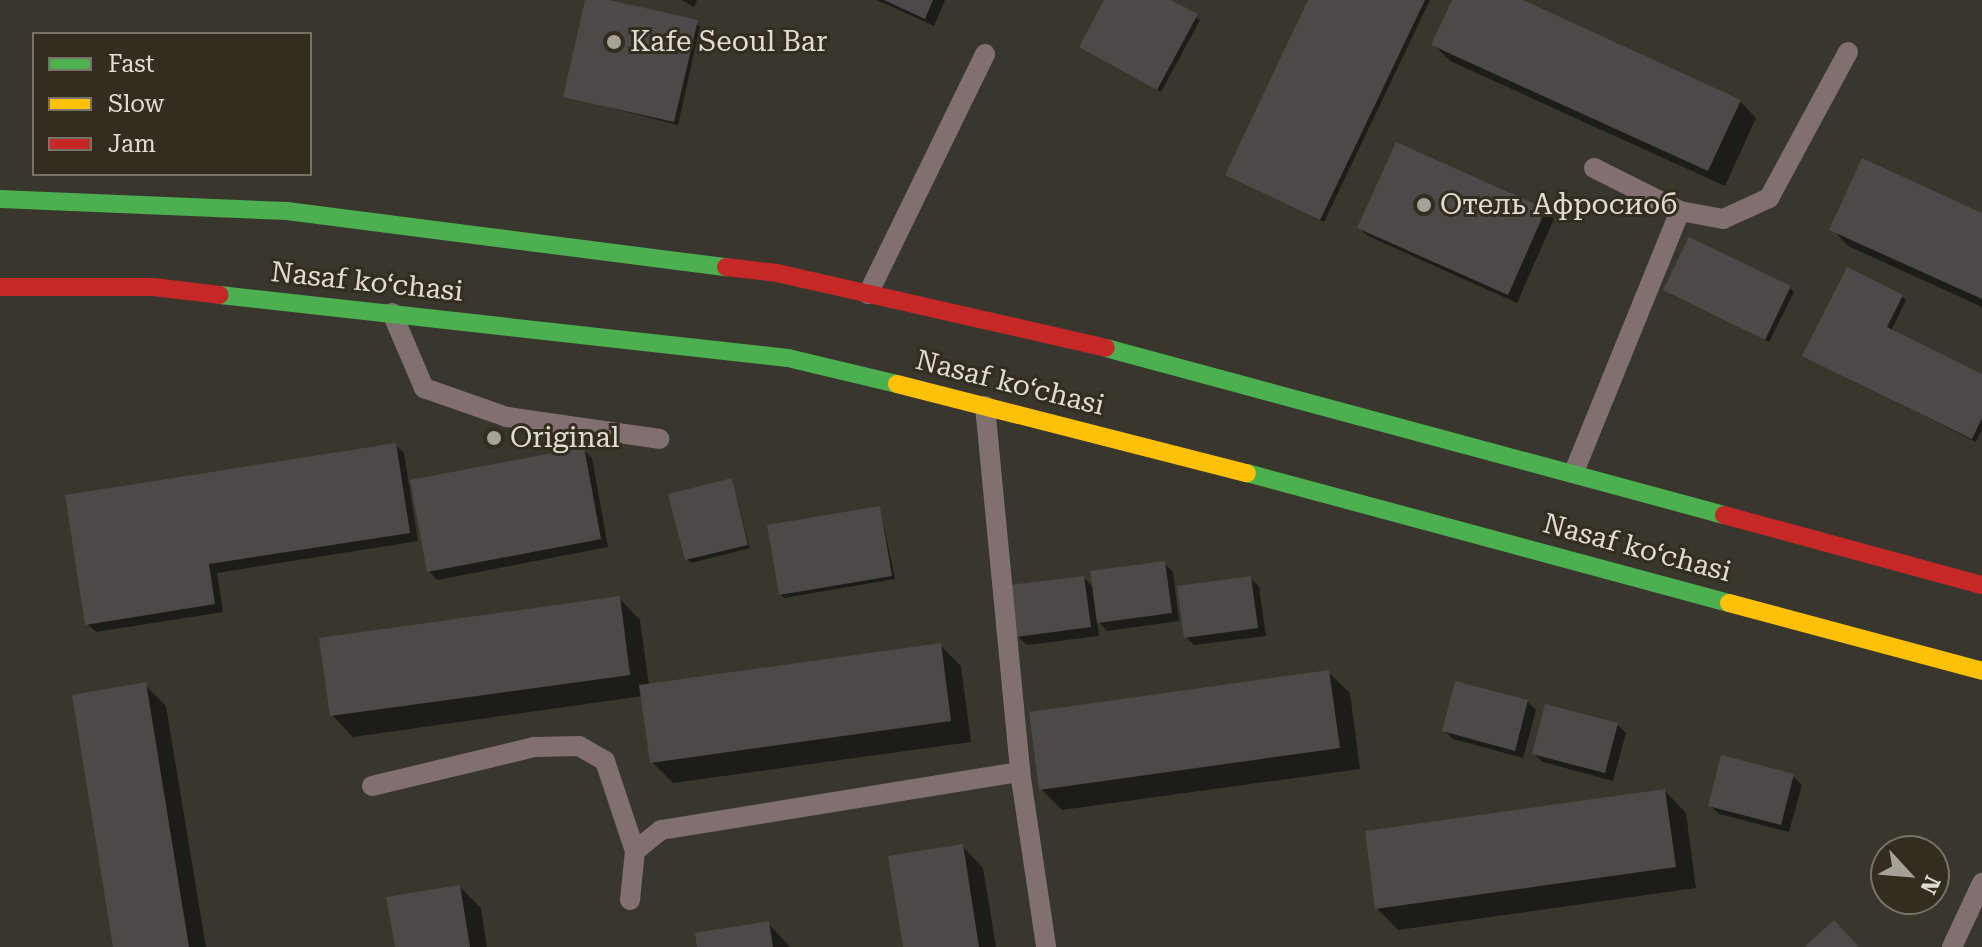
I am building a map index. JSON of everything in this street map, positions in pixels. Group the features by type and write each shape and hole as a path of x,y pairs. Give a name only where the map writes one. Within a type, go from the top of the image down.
{"main road":[{"name":"Nasaf ko‘chasi","path":"0,199 287,211 777,273 1108,348 1982,585"},
{"name":"Nasaf ko‘chasi","path":"0,287 153,287 788,358 985,406 1982,671"}],"lane":[{"path":"1594,168 1680,211 1723,219 1769,198 1848,52"},
{"path":"868,294 985,54"},
{"path":"1574,472 1680,211"},
{"path":"392,313 424,388 507,417 659,439"},
{"path":"985,406 1020,772 1046,947"},
{"path":"372,786 535,747 579,746 605,761 635,851 630,900"},
{"path":"635,851 661,830 1020,772"},
{"path":"1952,947 1982,883"}],"building":[{"path":"585,0 609,0 698,20 674,122 563,97"},
{"path":"884,0 933,0 925,19"},
{"path":"1104,0 1171,0 1198,14 1157,90 1079,47"},
{"path":"1308,0 1425,0 1320,220 1225,175"},
{"path":"1452,0 1523,0 1741,100 1708,171 1431,45"},
{"path":"1396,142 1546,209 1508,295 1357,228"},
{"path":"1862,158 1982,213 1982,299 1829,230"},
{"path":"1689,237 1791,286 1765,340 1663,290"},
{"path":"1847,267 1903,295 1887,327 1982,374 1982,418 1972,439 1802,356"},
{"path":"396,443 410,533 209,564 215,604 85,625 65,495"},
{"path":"584,447 601,539 427,572 410,480"},
{"path":"732,478 748,545 685,560 668,494"},
{"path":"880,506 892,576 779,595 767,525"},
{"path":"1165,561 1172,613 1097,623 1090,571"},
{"path":"1084,576 1091,627 1016,637 1010,585"},
{"path":"1251,576 1258,628 1184,638 1177,586"},
{"path":"620,596 630,675 330,716 319,638"},
{"path":"941,643 951,721 650,763 639,685"},
{"path":"1329,670 1340,748 1039,790 1029,712"},
{"path":"1455,681 1528,700 1515,751 1442,731"},
{"path":"146,682 189,947 113,947 72,695"},
{"path":"1545,704 1618,723 1605,773 1532,754"},
{"path":"1721,755 1794,774 1781,825 1708,806"},
{"path":"1665,789 1676,867 1375,909 1365,831"},
{"path":"963,844 979,947 903,947 888,856"},
{"path":"460,885 470,947 395,947 386,897"},
{"path":"1834,920 1859,947 1804,947"},
{"path":"769,921 773,947 697,947 695,933"}],"traffic: fast":[{"path":"0,199 287,211 726,267"},
{"path":"220,295 788,358 897,384"},
{"path":"1106,348 1724,515"},
{"path":"1247,473 1729,603"}],"traffic: slow":[{"path":"897,384 1247,473"},
{"path":"1729,603 1982,671"}],"traffic: jam":[{"path":"726,267 777,273 1106,348"},
{"path":"0,287 153,287 220,295"},
{"path":"1724,515 1982,585"}],"place":[{"name":"Kafe Seoul Bar","path":"614,42"},
{"name":"Отель Афросиоб","path":"1424,205"},
{"name":"Original","path":"494,438"}]}
